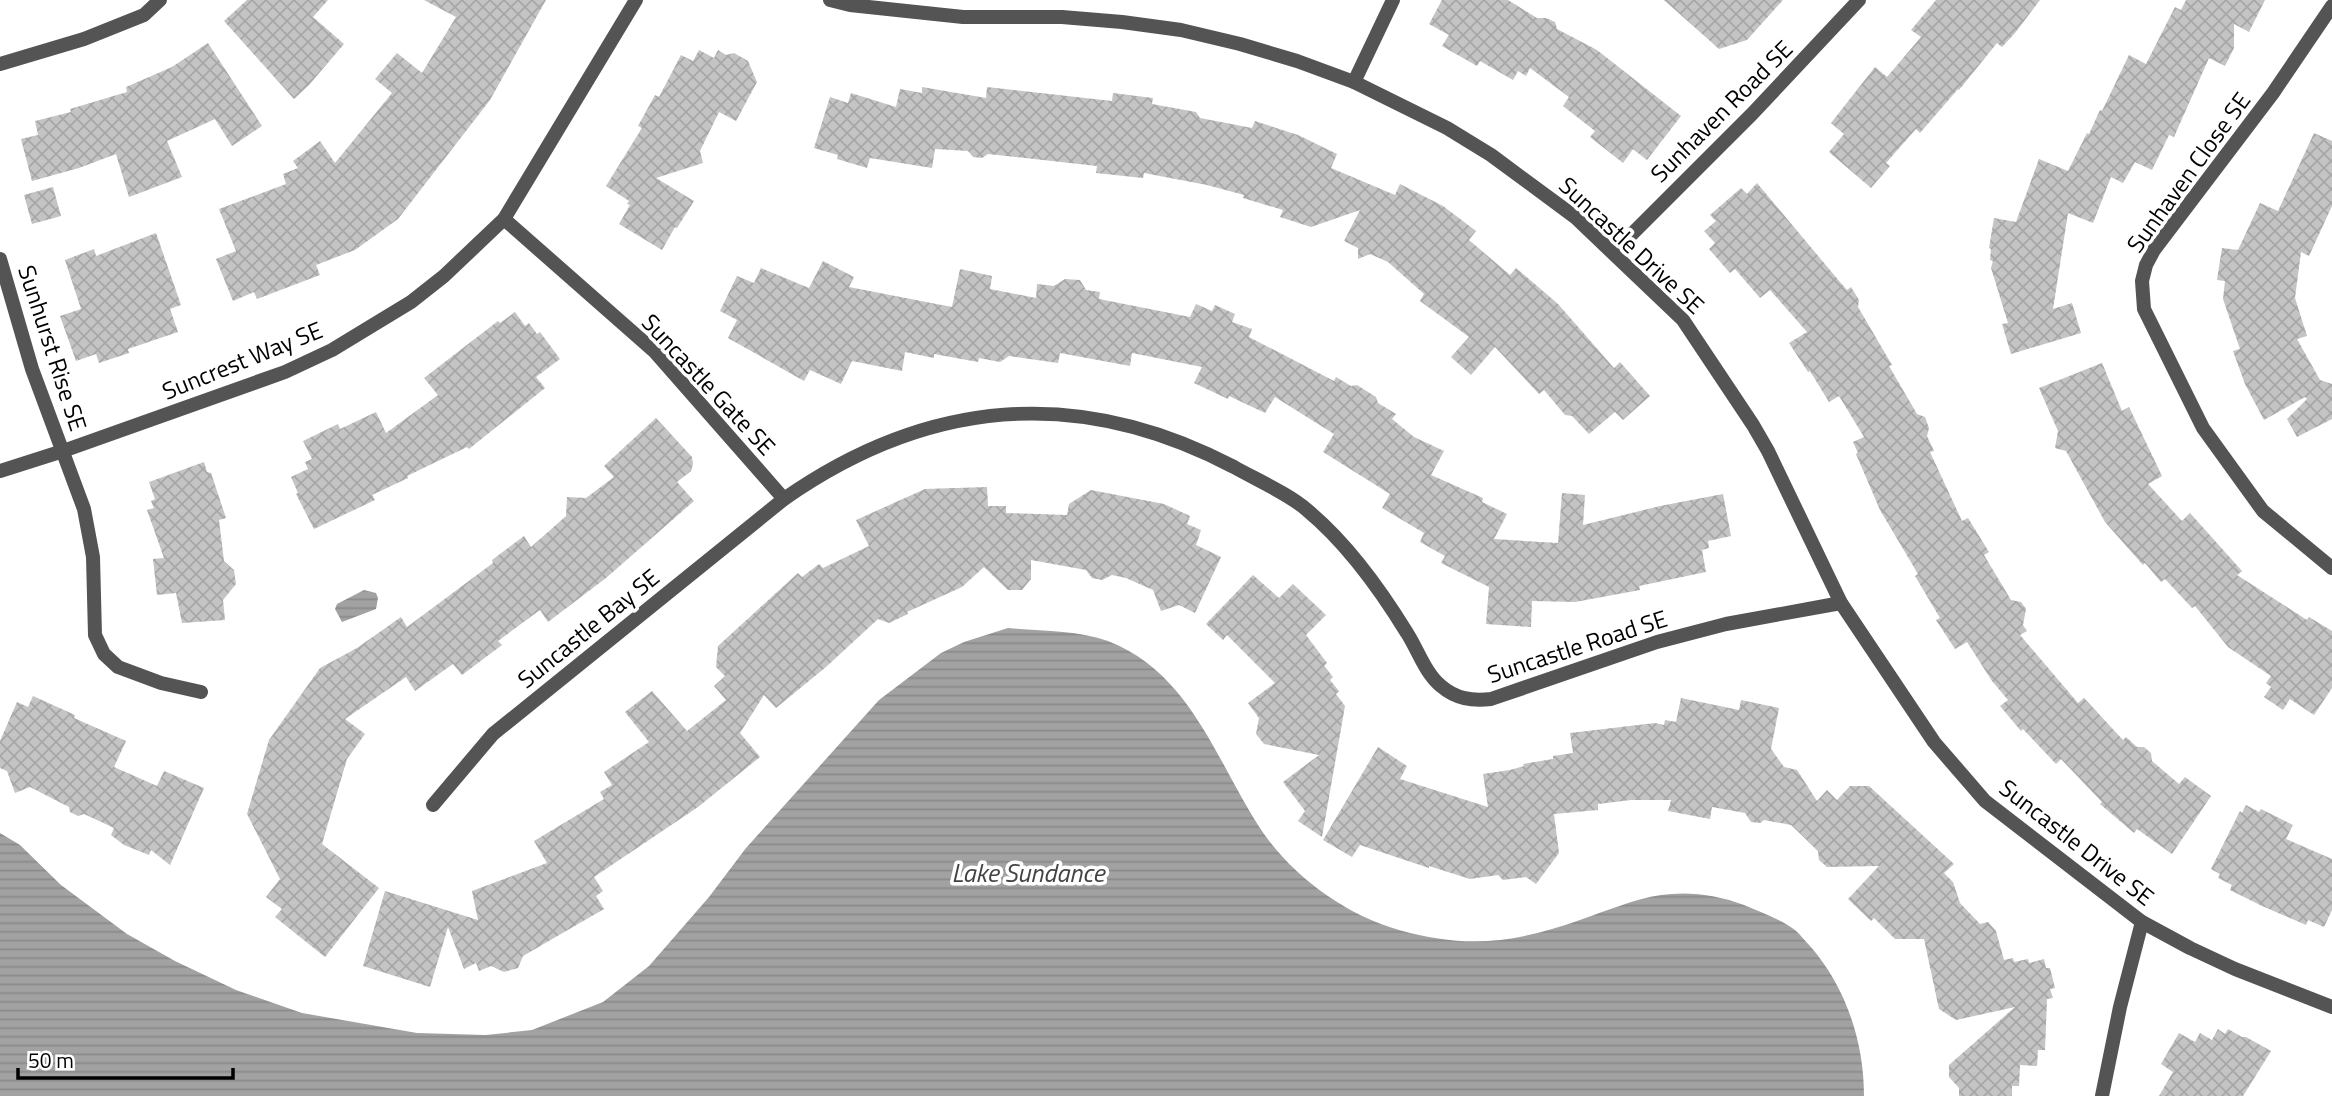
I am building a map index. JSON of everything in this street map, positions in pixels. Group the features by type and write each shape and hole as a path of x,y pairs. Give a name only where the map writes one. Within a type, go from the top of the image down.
{"street":[{"path":"0,64 83,39 144,15 160,0"},
{"name":"Suncrest Way SE","path":"0,471 285,372 376,325 433,285 504,219 636,0"},
{"name":"Suncastle Drive SE","path":"830,0 850,5 963,17 1062,17 1181,30 1297,61 1354,82 1435,122 1491,155 1565,209 1614,252 1683,320 1754,425 1841,603 1934,742 1985,802 2142,922 2235,970 2332,1007"},
{"path":"1354,82 1393,0"},
{"name":"Sunhaven Road SE","path":"1614,252 1752,114 1859,0"},
{"name":"Sunhaven Close SE","path":"2332,6 2266,103 2154,250 2144,273 2141,295 2149,323 2203,428 2263,511 2332,568"},
{"name":"Suncastle Gate SE","path":"504,219 654,351 784,499"},
{"name":"Sunhurst Rise SE","path":"0,259 32,369 63,451 91,539 95,635 104,654 118,667 161,683 201,692"},
{"name":"Suncastle Road SE","path":"784,499 817,475 878,445 929,427 969,419 1046,414 1122,423 1159,433 1195,447 1306,509 1365,569 1438,684 1450,693 1476,701 1497,697 1657,642 1726,624 1841,603"},
{"name":"Suncastle Bay SE","path":"433,805 493,734 784,499"},
{"path":"2102,1096 2120,1007 2142,922"}],"water":[{"path":"364,590 376,593 376,609 342,622 335,609 337,604"},
{"name":"Lake Sundance","path":"1008,628 1096,637 1137,656 1162,675 1200,724 1247,807 1277,850 1306,880 1323,893 1379,923 1447,940 1491,941 1556,928 1641,899 1682,893 1714,896 1783,922 1797,932 1823,962 1843,997 1851,1016 1861,1056 1864,1096 0,1096 0,833 20,845 61,885 127,934 236,990 302,1013 417,1033 486,1035 532,1030 603,1002 649,966 709,897 746,848 879,700 941,653 964,642"}],"building":[{"path":"247,0 328,0 313,17 344,44 294,99 224,21"},
{"path":"424,0 546,0 490,100 398,219 355,250 316,265 320,275 257,299 254,292 233,301 216,259 236,251 219,209 286,184 283,174 298,168 293,161 320,141 335,163 392,93 375,79 397,53 422,73 456,17"},
{"path":"1442,0 1508,0 1537,18 1555,22 1557,29 1597,50 1681,116 1647,160 1633,149 1623,163 1590,137 1595,131 1563,106 1569,97 1530,68 1526,76 1518,71 1513,80 1480,61 1477,66 1442,46 1449,35 1429,24"},
{"path":"1664,0 1783,0 1747,40 1719,49"},
{"path":"1936,0 2040,0 2015,33 2002,47 1997,43 1920,133 1916,129 1886,163 1890,166 1871,188 1829,152 1844,134 1831,123 1875,67 1887,77 1921,37 1911,30"},
{"path":"2186,0 2265,0 2249,32 2234,24 2234,48 2225,66 2209,58 2174,137 2169,135 2152,170 2135,162 2123,183 2111,177 2093,223 2068,213 2053,309 2072,303 2081,333 2011,354 2002,324 2008,323 1991,268 1993,261 1990,260 1989,248 1994,218 2016,222 2039,159 2068,171 2100,110 2102,111 2129,55 2146,64 2175,7 2181,10"},
{"path":"208,43 262,126 232,146 215,119 167,141 182,177 129,197 116,154 32,181 21,139 38,135 35,121 71,112 70,109 127,92 126,87 172,67"},
{"path":"699,50 714,58 718,50 726,55 734,53 748,61 757,82 736,121 719,112 700,151 703,163 656,178 694,201 662,250 619,224 630,205 627,204 629,201 606,186 642,128 638,126 655,95 659,97 681,55 693,61"},
{"path":"922,87 986,98 987,87 1112,101 1113,93 1153,98 1152,104 1196,112 1200,118 1252,128 1255,121 1298,135 1337,154 1331,168 1395,195 1400,184 1443,206 1476,231 1469,240 1510,275 1516,268 1558,304 1614,368 1620,362 1650,396 1623,420 1615,412 1589,434 1572,416 1565,415 1544,390 1539,394 1495,347 1471,375 1451,357 1469,337 1420,301 1424,294 1388,262 1370,254 1358,259 1358,248 1344,241 1360,210 1311,227 1280,217 1283,210 1243,198 1244,195 1144,173 1143,178 1096,173 1097,166 988,154 982,158 973,157 968,151 935,149 932,168 870,158 867,168 837,159 838,155 814,148 830,97 848,103 851,93 896,107 900,89 922,93"},
{"path":"2314,133 2332,141 2332,206 2309,256 2301,252 2295,298 2307,336 2297,339 2320,380 2332,384 2332,419 2297,437 2287,419 2307,399 2305,397 2264,420 2245,384 2233,351 2240,349 2223,299 2225,281 2217,280 2222,248 2238,250 2260,203 2278,211"},
{"path":"1757,183 1847,290 1851,287 1859,300 1858,307 1892,365 1889,366 1917,414 1925,417 1929,428 1927,436 1934,451 1930,452 1962,521 1968,518 1989,552 1984,555 2011,600 2021,602 2026,609 2023,625 2027,631 2020,635 2078,703 2084,698 2123,740 2126,737 2137,747 2144,747 2151,753 2152,761 2179,784 2185,777 2211,796 2172,854 2137,829 2134,833 2100,804 2102,802 2061,759 2056,764 2023,729 2021,731 2000,706 2008,700 1967,642 1955,649 1936,620 1940,618 1915,576 1918,574 1880,510 1856,454 1858,453 1853,442 1864,437 1839,396 1829,402 1789,343 1807,332 1770,290 1760,298 1735,269 1730,273 1709,249 1715,243 1704,231 1716,221 1710,215 1741,188 1747,194"},
{"path":"53,187 61,216 32,224 24,195"},
{"path":"156,233 181,305 170,309 178,332 128,349 129,353 99,363 96,354 76,361 60,316 81,309 65,260 94,249 96,256"},
{"path":"823,261 854,277 849,287 952,307 960,269 992,276 990,289 1036,298 1037,284 1054,286 1065,279 1080,280 1086,290 1100,292 1099,299 1190,317 1196,304 1212,311 1215,305 1235,314 1232,322 1252,329 1249,337 1334,381 1336,377 1351,386 1357,385 1376,397 1378,403 1396,414 1392,419 1414,437 1444,451 1431,475 1483,498 1482,502 1507,514 1494,539 1558,543 1562,493 1585,495 1583,525 1723,494 1731,536 1708,541 1709,548 1702,550 1706,572 1639,586 1640,590 1575,602 1532,601 1531,627 1486,624 1489,587 1441,563 1445,556 1420,542 1424,533 1382,508 1390,494 1323,452 1334,434 1275,397 1265,413 1194,383 1202,367 1132,353 1130,366 1060,353 1058,363 1009,356 1000,362 979,358 978,362 905,352 902,371 852,361 841,384 810,370 804,381 728,338 737,320 720,311 737,276 754,283 761,268 809,288"},
{"path":"515,312 525,326 529,323 537,334 540,332 560,359 536,377 545,388 469,449 467,447 407,476 408,478 372,495 375,500 314,529 296,494 298,493 291,477 308,469 305,462 312,459 303,441 338,424 340,429 376,412 386,433 438,395 424,378 498,321 500,323"},
{"path":"2102,363 2122,411 2129,407 2162,476 2148,484 2182,521 2190,513 2242,571 2237,575 2307,620 2309,617 2332,631 2332,688 2314,715 2290,699 2283,710 2264,697 2271,687 2266,683 2271,676 2228,647 2195,606 2192,608 2165,579 2161,582 2145,563 2143,565 2105,522 2066,451 2055,448 2058,431 2039,388"},
{"path":"656,418 692,457 691,471 677,482 694,501 606,578 548,622 540,610 498,641 502,645 462,675 453,664 415,691 406,677 345,719 365,734 347,759 322,844 379,888 325,957 275,917 282,909 266,897 280,879 247,814 269,740 320,668 357,648 401,617 407,627 493,563 492,560 524,536 531,547 566,516 567,497 586,498 614,477 604,466"},
{"path":"204,462 207,472 211,473 226,518 219,520 224,561 234,570 236,584 223,600 225,620 182,623 176,593 157,595 153,559 164,558 147,510 154,508 151,501 155,499 149,482"},
{"path":"987,487 988,506 1006,506 1006,513 1067,515 1069,504 1091,490 1164,504 1190,516 1187,524 1201,530 1196,545 1221,557 1195,613 1179,605 1161,611 1153,590 1126,578 1112,575 1102,580 1092,578 1086,570 1031,560 1031,579 1022,590 1008,590 984,567 962,587 907,612 908,614 889,623 878,619 776,708 764,695 740,733 760,757 698,807 594,877 603,891 596,896 604,909 523,956 518,968 504,972 491,966 479,971 476,963 464,969 448,927 430,987 363,966 385,891 478,920 472,891 547,863 534,841 604,799 600,792 612,785 604,772 649,742 625,712 652,691 687,731 726,700 714,686 725,676 716,667 718,646 798,573 802,577 819,564 823,568 869,546 856,520 925,489"},
{"path":"1253,575 1279,598 1293,584 1326,615 1306,635 1327,663 1324,666 1333,677 1330,680 1339,691 1336,694 1345,706 1322,837 1298,821 1305,811 1283,782 1319,755 1264,744 1256,734 1259,718 1248,703 1275,683 1227,635 1223,640 1206,624"},
{"path":"33,696 126,741 114,767 157,786 164,771 204,788 170,865 151,850 149,855 124,845 111,835 114,828 84,814 78,816 70,812 69,807 30,787 15,793 7,771 0,768 0,741 17,702 28,707"},
{"path":"1681,698 1739,710 1741,700 1779,708 1771,749 1784,767 1797,770 1817,801 1827,790 1837,800 1850,786 1869,786 1954,864 1944,873 1953,882 1960,903 1980,924 1988,922 1996,931 2004,960 2013,958 2014,962 2028,959 2029,963 2044,959 2046,968 2050,968 2055,988 2050,989 2053,998 2047,999 2045,1050 2038,1050 2037,1066 2020,1065 2019,1086 2012,1086 2012,1096 1959,1096 1959,1088 1949,1077 1949,1065 2015,1007 1956,1020 1939,1009 1924,939 1895,939 1874,918 1871,921 1848,899 1879,866 1827,867 1819,860 1818,851 1791,825 1764,820 1760,823 1751,822 1745,813 1712,807 1710,819 1668,811 1671,800 1631,800 1598,804 1598,810 1554,814 1559,853 1536,884 1526,877 1503,880 1498,875 1470,879 1360,845 1352,857 1323,840 1378,747 1407,766 1400,779 1488,807 1483,774 1510,770 1524,766 1523,764 1573,753 1570,733 1655,723 1664,725 1665,720 1676,722"},
{"path":"2246,805 2259,812 2261,809 2293,825 2286,839 2332,859 2332,910 2324,927 2308,920 2306,925 2230,890 2232,885 2218,878 2220,874 2211,869 2240,811 2242,813"},
{"path":"2218,1029 2225,1034 2228,1029 2271,1051 2243,1096 2159,1096 2173,1072 2161,1064 2179,1033 2195,1042 2200,1033 2212,1040"}]}
